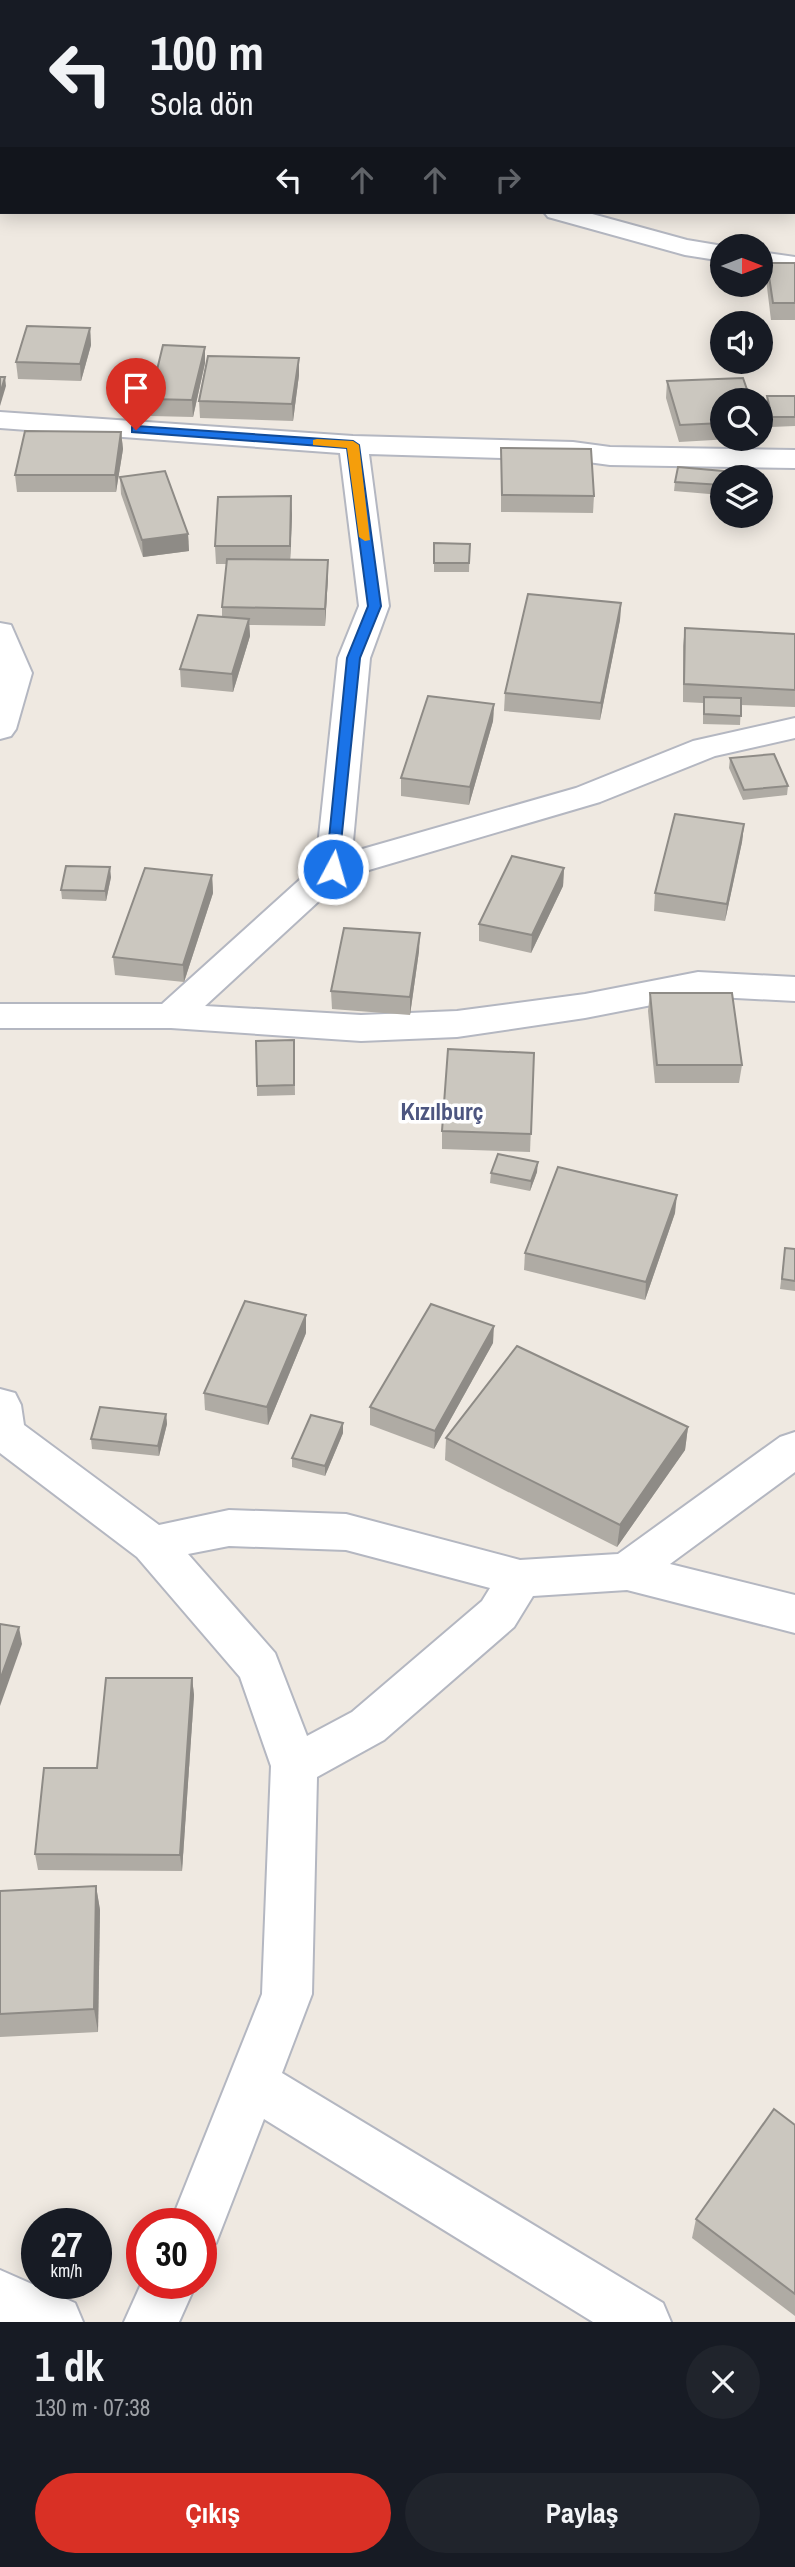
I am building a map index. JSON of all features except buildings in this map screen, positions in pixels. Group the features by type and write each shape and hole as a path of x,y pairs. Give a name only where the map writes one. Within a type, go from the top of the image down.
{"street":[{"path":"564,214 710,252"},
{"path":"774,262 795,265"},
{"path":"0,420 353,445 573,451 610,456 795,459"},
{"path":"333,869 354,658 374,606 353,445"},
{"path":"0,632 16,673 0,729"},
{"path":"171,1016 333,869 588,795 705,748 795,728"},
{"path":"0,1016 171,1016 361,1028 457,1024 585,1006 698,984 795,989"},
{"path":"1,1427 152,1544 260,1667 294,1766 287,1994 203,2208"},
{"path":"627,1572 795,1449"},
{"path":"152,1544 229,1528 346,1532 520,1578 627,1572 795,1614"},
{"path":"294,1766 368,1726 498,1614 520,1578"},
{"path":"252,2083 644,2322"},
{"path":"0,2297 56,2322"},
{"path":"151,2322 162,2299"}],"slow traffic":[{"path":"317,442 353,445 365,537"}],"district":[{"name":"Kızılburç","path":"442,1111"}],"route":[{"path":"136,430 353,445 374,606 354,658 333,869"}]}
